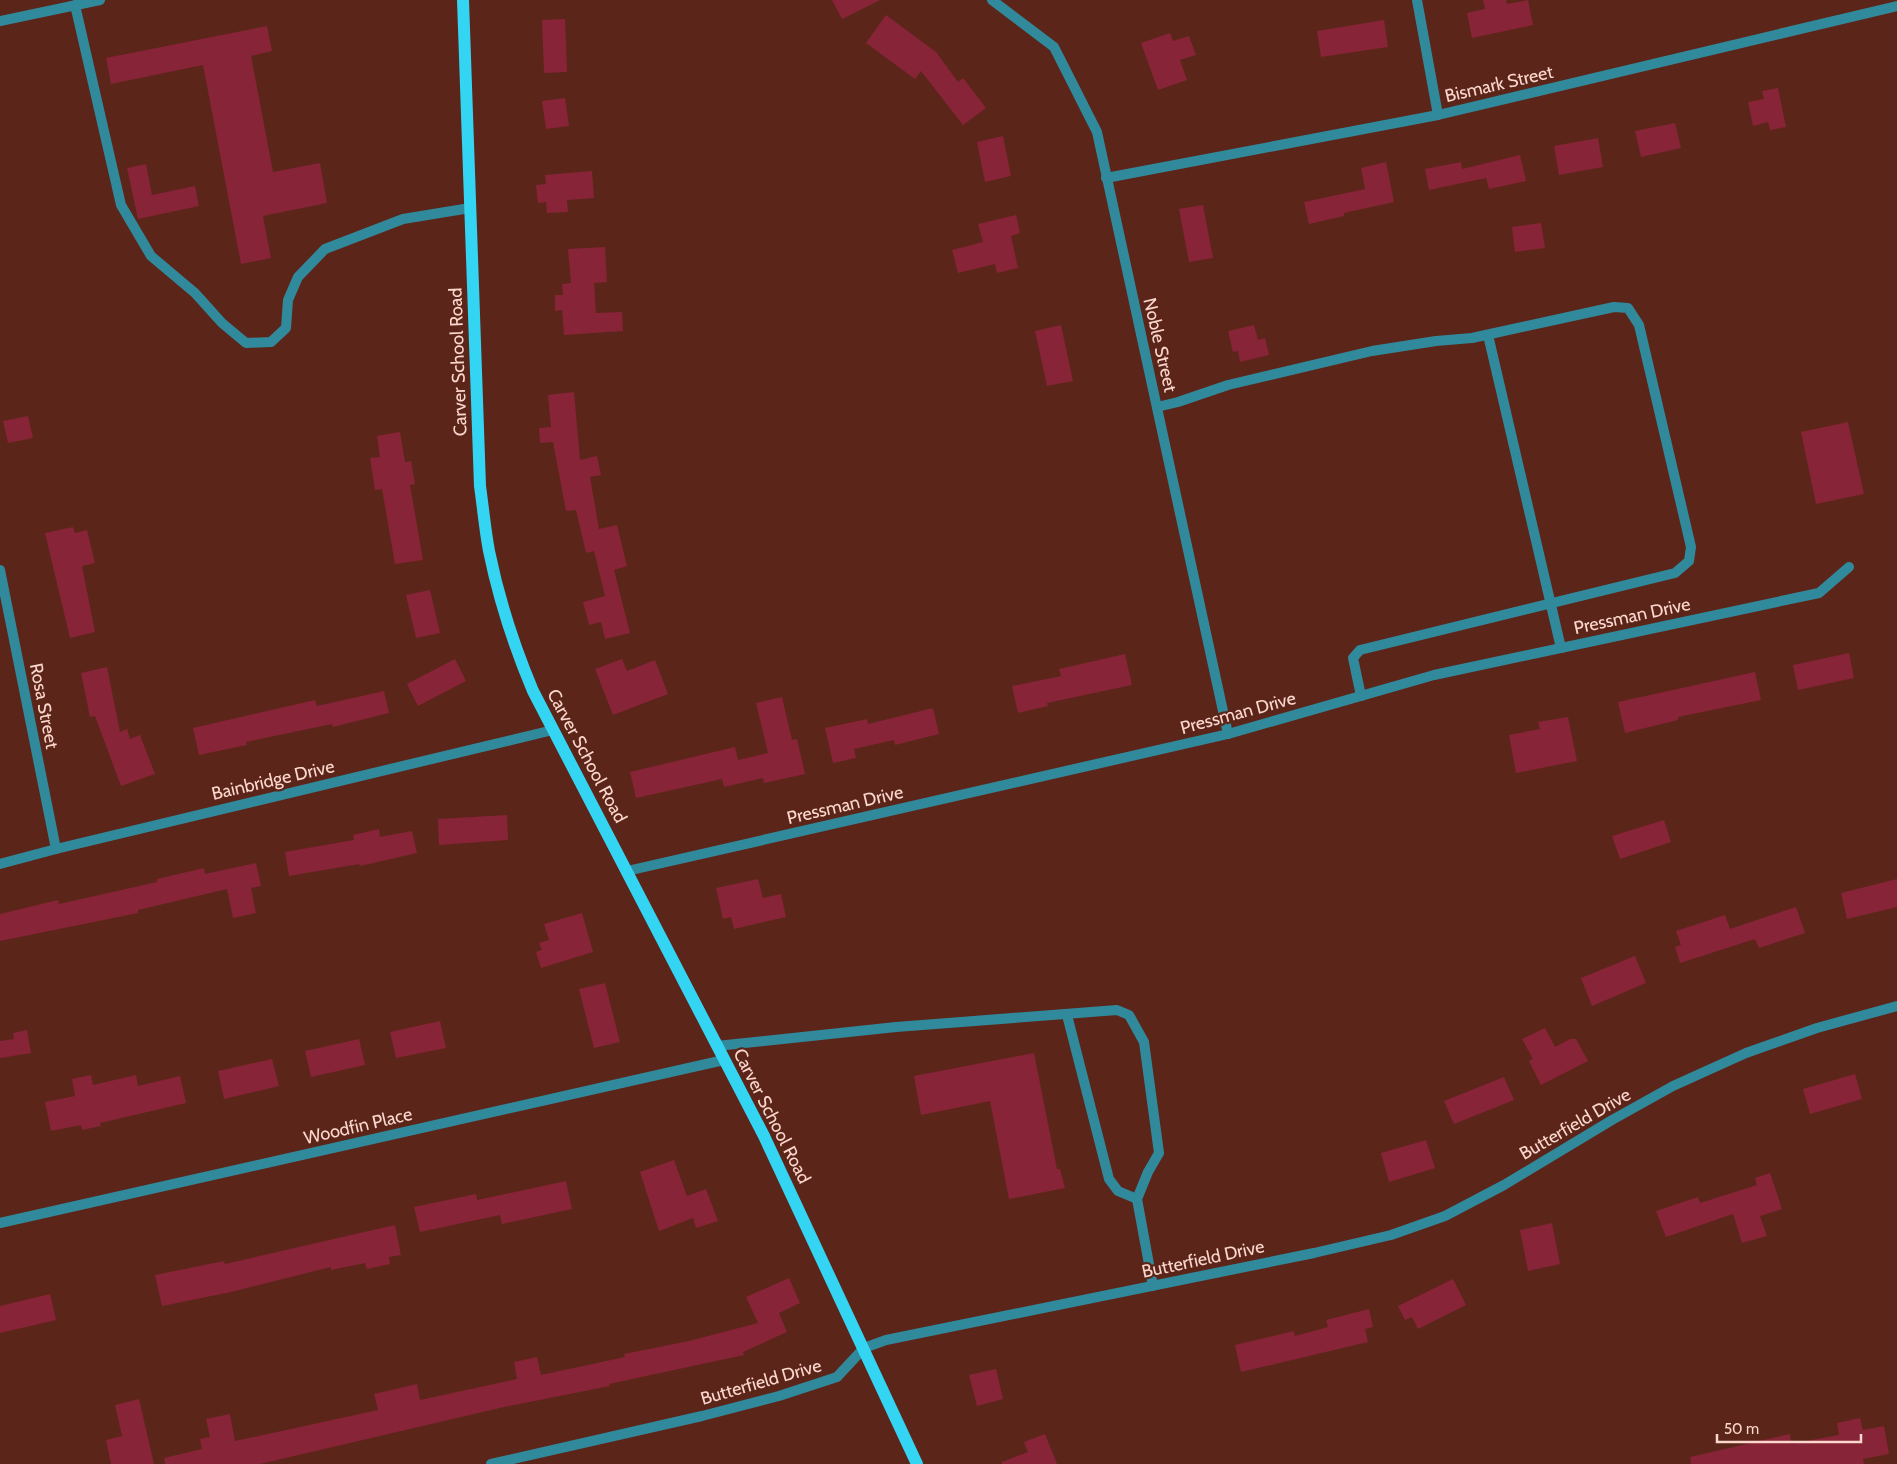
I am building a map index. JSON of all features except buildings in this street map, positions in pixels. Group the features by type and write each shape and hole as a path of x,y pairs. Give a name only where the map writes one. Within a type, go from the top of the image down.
{"main road":[{"name":"Carver School Road","path":"463,0 480,486 489,550 514,646 533,691 764,1136 917,1464"}],"street":[{"path":"0,21 100,0"},
{"name":"Noble Street","path":"992,0 1054,47 1097,132 1228,734"},
{"path":"1417,0 1438,115"},
{"path":"74,5 121,205 151,256 195,293 222,323 246,343 271,342 286,328 288,300 298,277 325,249 403,219 470,208"},
{"name":"Bismark Street","path":"1106,178 1438,115 1897,6"},
{"path":"1157,407 1228,385 1372,351 1488,335 1614,307 1628,308 1640,324 1691,547 1689,561 1675,573 1360,650 1353,658 1361,696"},
{"path":"1488,335 1561,648"},
{"name":"Pressman Drive","path":"627,871 1228,734 1434,675 1819,593 1849,567"},
{"name":"Rosa Street","path":"0,570 56,849"},
{"name":"Bainbridge Drive","path":"0,864 553,730"},
{"name":"Butterfield Drive","path":"491,1464 702,1416 778,1396 837,1377 864,1348 886,1340 1391,1235 1445,1216 1504,1185 1673,1086 1746,1053 1817,1028 1897,1006"},
{"path":"717,1046 896,1027 1117,1010 1129,1015 1144,1042 1159,1153 1148,1172 1137,1199 1153,1286"},
{"path":"1067,1015 1109,1179 1118,1192 1137,1199"},
{"name":"Woodfin Place","path":"0,1223 724,1060"}]}
